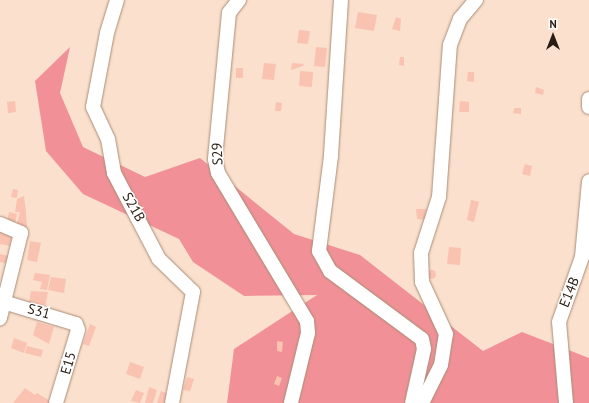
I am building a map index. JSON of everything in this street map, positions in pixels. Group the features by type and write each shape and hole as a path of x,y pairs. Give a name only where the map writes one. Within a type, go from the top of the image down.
{"street":[{"name":"S21B","path":"117,0 107,33 93,107 108,138 114,173 160,258 193,292 172,403"},
{"name":"S29","path":"239,0 229,13 215,160 218,172 288,293 303,313 308,333 291,403"},
{"path":"342,0 331,156 319,251 330,271 422,339 424,349 412,403"},
{"path":"422,403 441,365 446,334 422,282 421,253 440,197 450,45 460,19 476,0"},
{"path":"589,99 589,107"},
{"name":"E14B","path":"566,403 559,322 582,257 589,181"},
{"path":"0,224 19,230 2,301 0,318"},
{"name":"S31","path":"2,301 76,324"},
{"name":"E15","path":"56,403 78,330 76,324"}],"shaded area":[{"path":"70,47 60,93 83,147 145,177 200,158 294,234 360,255 483,351 522,332 589,358 589,403 227,403 234,349 317,295 244,296 193,262 179,239 83,194 46,151 35,81"}],"building":[{"path":"358,12 377,15 374,31 355,28"},
{"path":"396,17 401,19 400,31 392,29"},
{"path":"299,30 310,31 308,44 297,43"},
{"path":"316,47 327,48 325,67 314,66"},
{"path":"400,57 404,57 404,66 399,65"},
{"path":"264,63 276,64 274,80 262,79"},
{"path":"292,63 304,64 303,66 291,70"},
{"path":"236,68 243,68 243,78 236,78"},
{"path":"300,71 313,72 312,87 299,86"},
{"path":"468,72 474,72 474,82 467,81"},
{"path":"536,87 544,90 543,95 535,93"},
{"path":"15,101 16,112 8,113 7,102"},
{"path":"460,101 469,102 469,112 459,112"},
{"path":"276,102 282,103 281,111 275,111"},
{"path":"514,108 521,108 521,114 513,113"},
{"path":"525,164 532,166 530,176 522,174"},
{"path":"13,189 18,190 17,198 11,197"},
{"path":"24,196 27,227 17,224 20,212 15,212 17,199"},
{"path":"471,200 479,202 474,222 467,220"},
{"path":"416,209 426,209 425,220 417,219"},
{"path":"9,212 17,214 15,224 7,221"},
{"path":"0,232 12,234 10,246 0,244"},
{"path":"30,241 41,243 37,262 27,260"},
{"path":"449,247 461,248 460,265 447,264"},
{"path":"0,254 9,256 7,264 0,262"},
{"path":"429,270 433,270 435,274 433,278 429,278 427,276 427,272"},
{"path":"35,273 50,275 47,290 40,289 42,282 33,280"},
{"path":"51,277 66,279 64,293 48,290"},
{"path":"31,291 48,292 45,307 29,303"},
{"path":"37,322 54,327 49,344 33,335"},
{"path":"90,324 96,327 89,346 83,344"},
{"path":"14,338 27,343 24,353 11,348"},
{"path":"277,341 283,342 282,352 277,351"},
{"path":"27,346 43,350 41,357 25,353"},
{"path":"130,362 144,367 140,379 126,374"},
{"path":"277,376 282,378 279,386 274,384"},
{"path":"187,377 194,379 190,391 183,390"},
{"path":"149,387 157,390 153,403 145,403"},
{"path":"25,388 35,395 37,393 53,403 13,403"},
{"path":"136,390 144,393 140,403 131,401"},
{"path":"161,391 169,394 166,403 157,403"}]}
